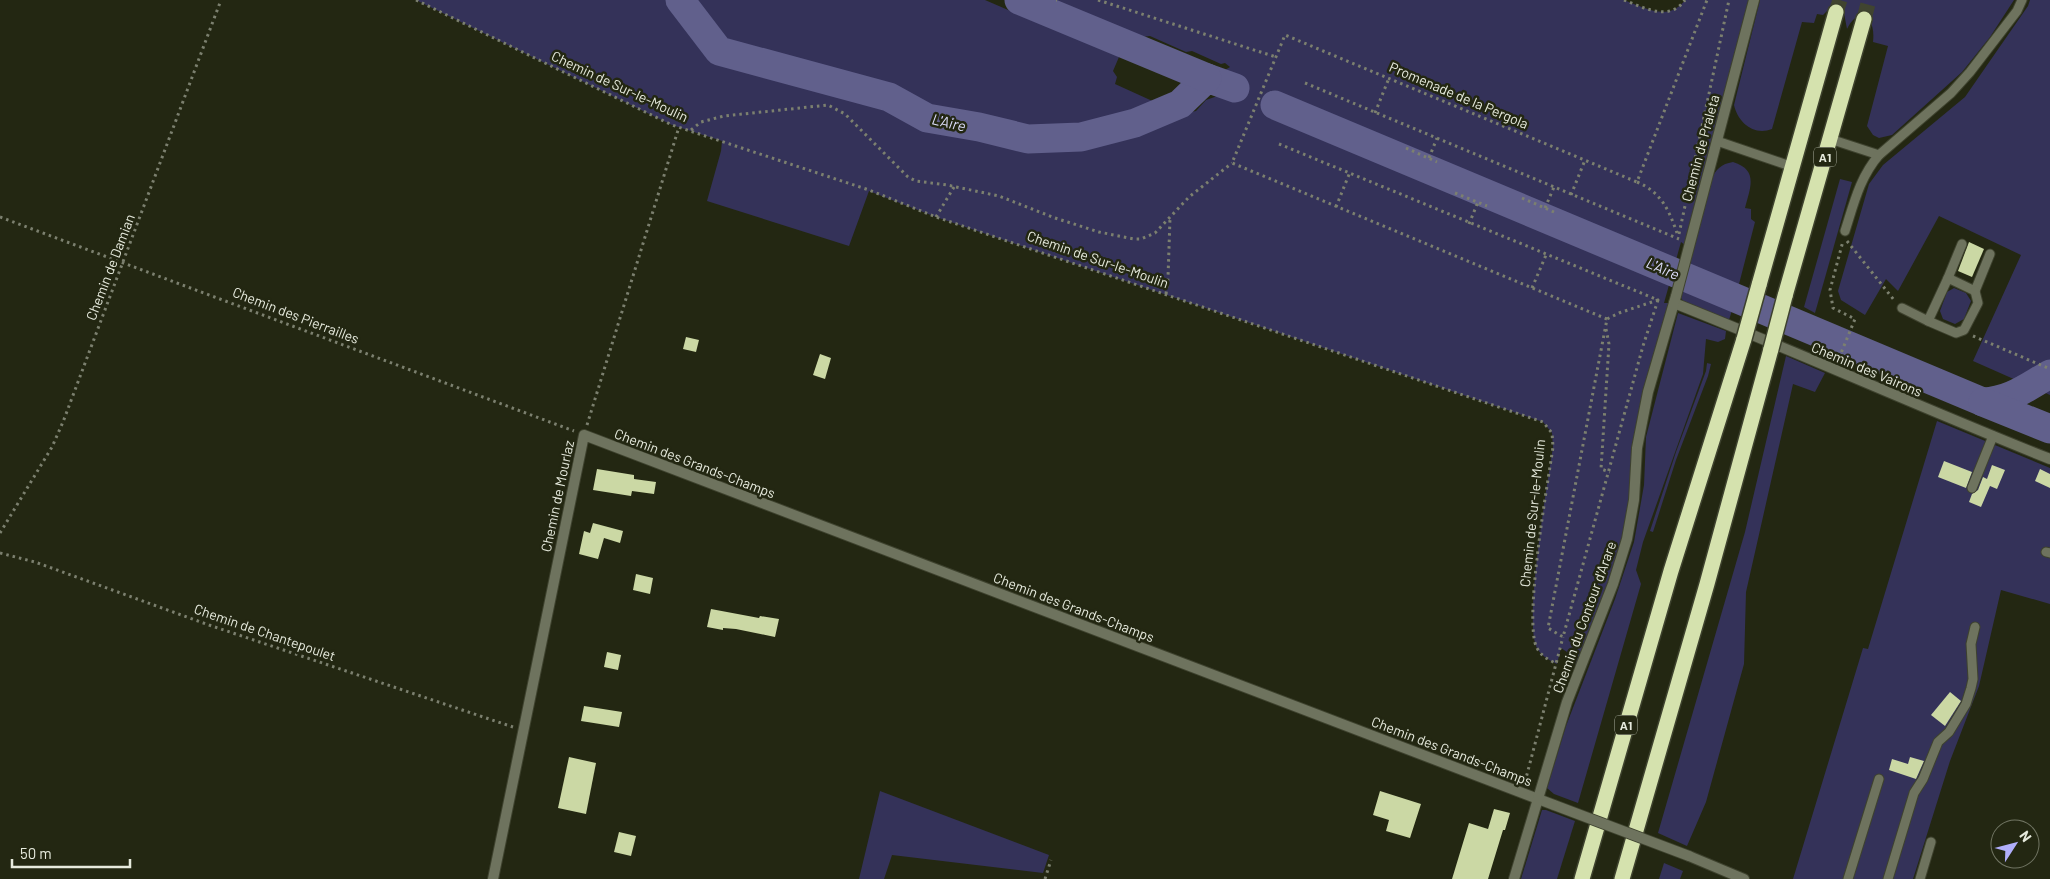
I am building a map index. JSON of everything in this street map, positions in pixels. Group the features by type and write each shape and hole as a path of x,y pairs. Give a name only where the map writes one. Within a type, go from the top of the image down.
{"highway":[{"name":"A1","path":"1582,879 1670,571 1744,339 1836,12"},
{"name":"A1","path":"1622,879 1707,584 1785,296 1864,19"}],"street":[{"name":"Chemin de Praleta","path":"1675,300 1754,0"},
{"name":"Chemin des Vairons","path":"1675,300 1834,371 2050,459"},
{"name":"Chemin du Contour d'Arare","path":"1514,879 1567,702 1613,584 1627,539 1634,500 1637,448 1641,420 1675,300"},
{"name":"Chemin de Mourlaz","path":"493,879 584,435"},
{"name":"Chemin des Grands-Champs","path":"584,435 1689,856 1744,879"}],"lane":[{"path":"1845,231 1860,184 1869,167 1879,155 1951,93 1970,72 2017,11 2022,0"},
{"path":"1830,139 1879,155"},
{"path":"1717,141 1793,167"},
{"path":"1928,321 1962,244"},
{"path":"1902,308 1956,333 1960,332 1968,325 1978,302 1975,291 1990,254"},
{"path":"1948,278 1975,291"},
{"path":"1972,488 1993,436"},
{"path":"1888,879 1914,793 1923,779 1938,742 1949,732 1966,704 1972,688 1971,644 1974,627"},
{"path":"1848,879 1879,779"},
{"path":"1920,879 1931,842"}],"path":[{"name":"Chemin de Damian","path":"0,532 52,447 124,262 221,0"},
{"name":"Chemin de Sur-le-Moulin","path":"416,0 679,128 869,190 936,217 1536,419 1547,425 1552,433 1553,447 1536,573 1532,633 1537,648 1548,660 1557,664"},
{"path":"690,131 701,122 724,116 828,105 845,114 908,177 916,181 999,196 1055,218 1099,232 1134,239 1148,237 1155,233 1189,197 1232,163 1276,56 1098,0"},
{"path":"1624,0 1662,13 1673,11 1685,0"},
{"path":"1637,182 1707,0"},
{"path":"1687,253 1679,239 1678,230 1729,0"},
{"name":"Promenade de la Pergola","path":"1276,56 1286,35 1646,186 1662,199 1679,239"},
{"path":"1375,113 1389,78"},
{"path":"1304,83 1679,239"},
{"name":"Chemin de Mourlaz","path":"584,435 679,128"},
{"path":"1429,158 1437,138"},
{"path":"1279,144 1350,172 1469,224 1658,300"},
{"path":"1406,148 1437,162"},
{"path":"1571,195 1585,160"},
{"path":"1232,163 1607,319 1658,300"},
{"path":"1336,207 1350,172"},
{"path":"936,217 954,187"},
{"path":"1545,208 1554,187"},
{"path":"1455,193 1486,206"},
{"path":"1522,198 1554,212"},
{"path":"1469,224 1478,202"},
{"name":"Chemin des Pierrailles","path":"0,217 584,435"},
{"path":"1166,294 1170,217"},
{"path":"1838,362 1855,319 1833,308 1830,290 1844,236 1854,252 1902,308"},
{"path":"1532,288 1546,255"},
{"path":"1522,793 1643,346 1658,300"},
{"path":"1563,637 1548,628 1607,319"},
{"path":"1605,327 1609,344 1601,469 1610,472"},
{"path":"1960,332 2050,369"},
{"name":"Chemin de Chantepoulet","path":"0,552 35,562 209,625 524,730"},
{"path":"1045,879 1051,860"}],"shaded area":[{"path":"416,0 985,0 1031,20 1102,45 1119,57 1113,71 1117,77 1115,84 1181,114 1196,111 1206,100 1235,90 1225,70 1230,67 1225,63 1221,64 1192,51 1186,52 1150,36 1142,37 1053,0 1624,0 1648,9 1664,12 1679,7 1685,0 1754,0 1689,248 1681,242 1664,303 1674,303 1648,392 1627,539 1581,667 1565,660 1567,652 1561,648 1557,664 1546,657 1537,648 1533,634 1538,551 1553,447 1552,433 1543,422 936,217 869,191 849,246 707,201 722,141 672,125"},
{"path":"1760,0 2014,0 1990,37 1962,72 1892,135 1879,138 1873,135 1867,126 1888,46 1873,42 1873,30 1869,18 1862,16 1856,18 1847,29 1844,13 1841,8 1831,7 1823,15 1817,14 1814,23 1802,22 1772,129 1759,131 1743,122 1734,105"},
{"path":"2030,0 2050,0 2050,395 1973,361 2021,255 1939,216 1898,291 1886,279 1865,315 1841,300 1838,291 1869,184 1883,165 1965,97 2028,6"},
{"path":"1733,162 1741,165 1750,175 1750,187 1745,208 1751,209 1751,219 1755,222 1738,288 1689,267 1711,180 1719,168"},
{"path":"1840,179 1852,182 1815,313 1804,307"},
{"path":"1684,287 1733,307 1729,320 1683,301 1680,296"},
{"path":"1954,288 1966,293 1971,301 1964,319 1955,324 1943,319 1940,311 1947,292"},
{"path":"1678,313 1726,331 1725,339 1718,342 1706,339 1703,374 1643,542 1636,570 1641,584 1578,803 1554,794 1547,788 1566,726 1615,599 1634,542 1644,485 1646,437"},
{"path":"1786,356 1825,373 1815,392 1793,384 1746,592 1744,664 1706,802 1687,846 1658,833 1745,532"},
{"path":"1707,363 1711,364 1708,376 1676,460 1653,532 1650,531 1676,452 1706,371"},
{"path":"1937,421 2050,468 2050,604 2001,590 1979,686 1950,761 1913,879 1793,879 1863,648 1868,649"},
{"path":"880,791 1049,855 1043,873 892,855 884,879 859,879"},
{"path":"1542,810 1575,821 1557,879 1521,879"},
{"path":"1664,863 1683,871 1680,879 1659,879"}],"building":[{"path":"1969,242 1984,249 1972,277 1958,271"},
{"path":"686,337 699,340 696,352 683,349"},
{"path":"820,354 831,358 825,379 813,375"},
{"path":"1944,461 1972,472 1966,488 1938,477"},
{"path":"1992,465 2005,470 1997,489 1990,486 1981,507 1969,502 1972,494 1978,490 1983,477 1987,479"},
{"path":"597,469 634,475 634,479 656,482 654,494 632,491 631,496 593,490"},
{"path":"2040,469 2050,474 2050,488 2035,481"},
{"path":"593,523 623,531 620,543 604,538 598,559 579,554 584,531 590,533"},
{"path":"636,574 653,578 650,594 633,590"},
{"path":"711,609 759,618 760,616 779,619 775,637 736,629 723,628 723,630 707,627"},
{"path":"607,652 621,655 618,670 604,667"},
{"path":"1950,692 1961,701 1945,726 1931,715"},
{"path":"584,706 622,712 619,727 581,721"},
{"path":"569,757 596,763 586,814 558,808"},
{"path":"1910,757 1924,761 1916,779 1889,770 1892,759 1908,764"},
{"path":"1380,791 1421,804 1410,838 1386,831 1389,820 1373,815"},
{"path":"1494,809 1510,813 1488,879 1452,879 1469,823 1488,829"},
{"path":"619,832 636,836 631,856 614,852"}],"waterway":[{"name":"L'Aire","path":"680,0 719,51 889,97 927,118 979,127 1028,139 1081,137 1135,123 1180,104 1207,78 1235,88"},
{"path":"1019,0 1207,78"},
{"name":"L'Aire","path":"1275,105 1983,402 2010,396 2050,374"},
{"path":"1983,402 2050,429"}],"tunnel":[{"path":"1836,12 1840,0"},
{"path":"1864,19 1869,0"}]}
